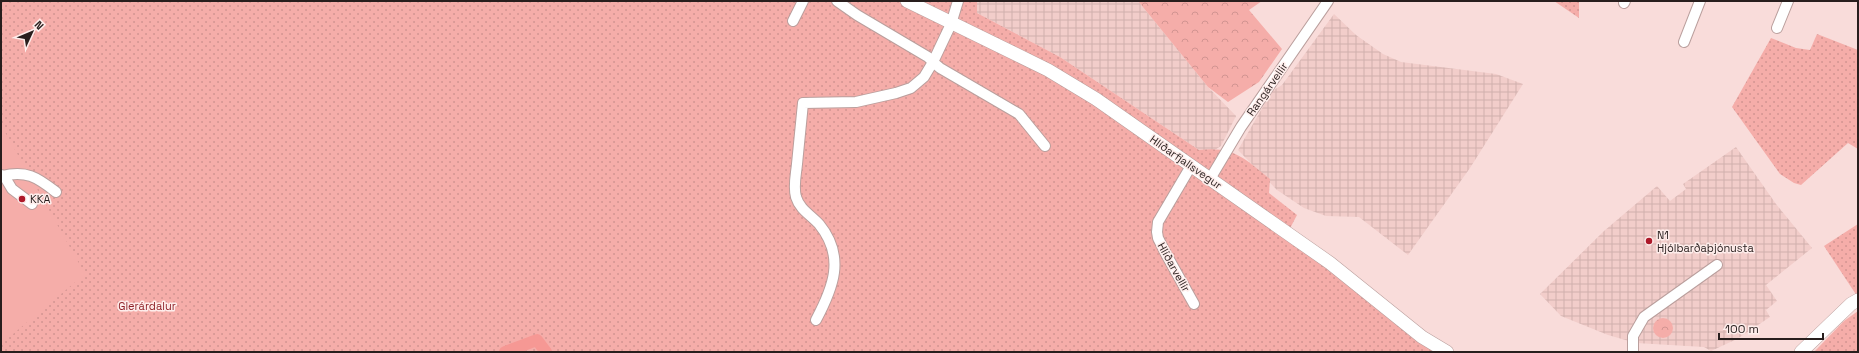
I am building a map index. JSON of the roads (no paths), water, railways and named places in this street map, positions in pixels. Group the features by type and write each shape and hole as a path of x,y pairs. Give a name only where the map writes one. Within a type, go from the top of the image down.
{"main road":[{"name":"Hlíðarfjallsvegur","path":"907,1 1021,56 1096,99 1330,263 1422,337 1439,349 1447,352"},
{"path":"1801,352 1845,309 1858,300"}],"street":[{"path":"793,21 803,1"},
{"path":"837,1 857,15 928,57 940,68 1019,114 1045,146"},
{"path":"816,320 831,290 834,275 834,260 830,245 824,232 816,221 801,208 795,193 803,103 856,102 911,88 924,77 933,62 952,24 958,1"},
{"name":"Rangárvellir","path":"1210,179 1241,127 1328,1"},
{"path":"1684,42 1700,1"},
{"path":"1777,28 1788,1"},
{"name":"Hlíðarvellir","path":"1191,166 1158,222 1156,232 1166,254 1194,304"},
{"path":"1,176 22,173 38,178 56,192"},
{"path":"1,176 6,179 12,189 32,204"},
{"path":"1633,352 1633,336 1644,317 1717,265"}],"waterway":[{"path":"505,352 537,340 546,352"}],"place":[{"name":"KKA","path":"22,199"},
{"name":"N1 Hjólbarðaþjónusta","path":"1649,241"}],"park label":[{"name":"Glerárdalur","path":"147,306"}]}
